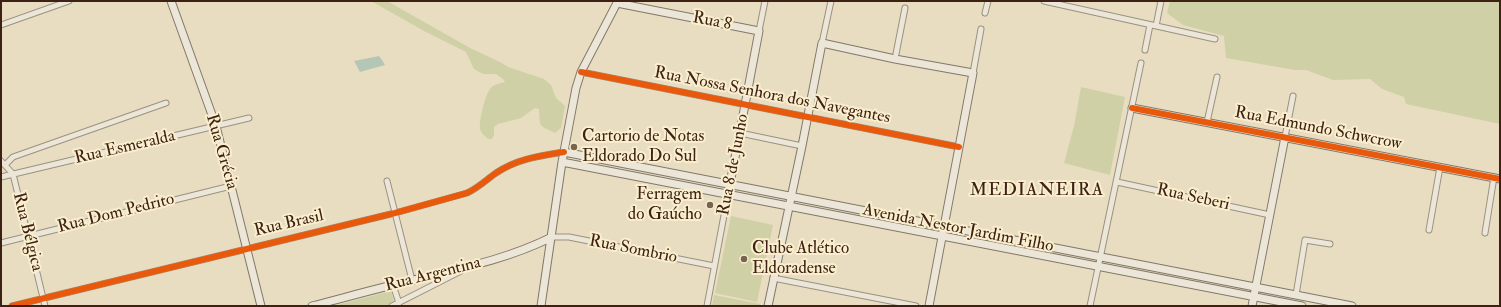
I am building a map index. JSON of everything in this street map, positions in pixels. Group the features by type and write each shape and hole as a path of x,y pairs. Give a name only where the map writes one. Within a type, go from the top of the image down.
{"main road":[{"name":"Rua Grécia","path":"170,1 216,126 260,306"},
{"name":"Rua 8","path":"618,2 759,31"},
{"path":"541,306 562,162 580,72 618,2"},
{"name":"Rua 8 de Junho","path":"728,194 759,31"},
{"path":"768,306 822,43 894,59 973,73 929,306"},
{"name":"Rua Edmundo Schwcrow","path":"1132,108 1497,178"},
{"path":"1252,306 1285,137"},
{"name":"Avenida Nestor Jardim Filho","path":"564,152 1296,295 1333,304 1352,306"},
{"name":"Avenida Nestor Jardim Filho","path":"562,162 1301,306"},
{"path":"872,222 874,213"},
{"name":"Rua Argentina","path":"312,306 467,267 521,251 552,237"}],"street":[{"path":"1,25 70,1"},
{"name":"Rua 8 de Junho","path":"759,31 765,1"},
{"path":"822,43 831,1"},
{"path":"985,13 988,1"},
{"path":"1044,1 1215,39"},
{"path":"1145,50 1161,1"},
{"path":"894,59 905,8"},
{"path":"973,73 981,29"},
{"path":"1090,306 1141,63"},
{"name":"Rua Nossa Senhora dos Navegantes","path":"580,72 959,147"},
{"path":"1207,122 1217,77"},
{"path":"1285,137 1293,96"},
{"path":"3,163 13,157 166,103"},
{"name":"Rua Esmeralda","path":"1,177 249,118"},
{"path":"740,132 802,146"},
{"name":"Rua Brasil","path":"12,306 395,213 468,193 511,164 528,158 564,152"},
{"path":"552,154 562,162"},
{"name":"Rua Bélgica","path":"3,163 13,174 45,306"},
{"path":"1429,230 1440,167"},
{"path":"1485,233 1497,178"},
{"path":"387,181 412,280"},
{"name":"Rua Seberi","path":"1116,182 1270,215"},
{"name":"Rua Dom Pedrito","path":"1,243 231,186"},
{"name":"Rua 8 de Junho","path":"707,306 728,194"},
{"name":"Rua Sombrio","path":"552,237 569,237 714,266"},
{"path":"1296,295 1305,240 1330,244"},
{"path":"392,306 467,267"},
{"path":"773,278 916,306"},
{"path":"393,285 399,302"}],"green space":[{"path":"371,1 387,1 470,48 508,67 544,79 551,85 556,98 565,106 561,128 555,133 541,126 539,109 535,108 521,118 498,124 494,127 494,135 492,139 488,139 480,129 483,106 490,89 494,85 505,82 503,79 496,74 483,74 474,69 466,52 426,32"},
{"path":"1170,1 1500,1 1500,124 1406,104 1404,97 1382,89 1370,79 1333,80 1306,70 1295,70 1226,58 1224,36 1183,25 1167,13"},
{"path":"1081,87 1125,97 1110,175 1064,163 1074,126"},
{"name":"Clube Atlético Eldoradense","path":"731,216 773,225 757,302 715,293"},
{"path":"391,291 394,302 386,306 333,306"},
{"path":"714,295 760,304 759,306 712,306"}],"shaded area":[{"path":"379,56 385,65 360,72 354,61"}],"cycle path":[{"path":"581,72 959,147"},
{"path":"1132,108 1500,179"},
{"path":"12,306 395,213 467,193 512,164 564,152"}],"place":[{"name":"Cartorio de Notas Eldorado Do Sul","path":"574,147"},
{"name":"Ferragem do Gaúcho","path":"710,205"},
{"name":"Clube Atlético Eldoradense","path":"744,259"}],"district":[{"name":"MEDIANEIRA","path":"1037,191"}]}
